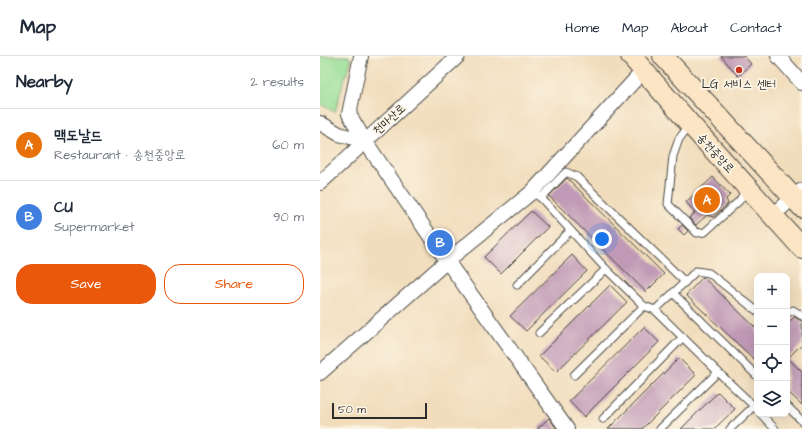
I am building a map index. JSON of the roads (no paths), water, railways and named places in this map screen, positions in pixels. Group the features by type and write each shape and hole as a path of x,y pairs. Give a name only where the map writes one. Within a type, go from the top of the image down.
{"street":[{"path":"361,56 349,114 365,141 447,261 567,429"},
{"name":"천마산로","path":"320,183 458,56"},
{"path":"663,56 799,198 772,216"},
{"path":"778,56 802,83"},
{"path":"320,373 447,261 537,195 638,63"},
{"name":"송천중앙로","path":"638,63 690,124 802,248"},
{"path":"320,123 339,134 365,141"}],"lane":[{"path":"690,124 678,139 673,156 668,204 673,210 697,233 705,232 739,201 747,188"},
{"path":"685,282 578,177 566,172 537,195 606,269 644,306 655,310 754,407"},
{"path":"517,285 570,231"},
{"path":"539,333 606,269"},
{"path":"655,310 696,272 709,273 754,309"},
{"path":"673,293 754,373"},
{"path":"574,375 644,306"},
{"path":"790,312 793,310 802,316"},
{"path":"603,419 683,338"},
{"path":"660,429 718,372"},
{"path":"730,429 754,409"},
{"path":"790,409 802,421"},
{"path":"764,417 775,429"}],"place":[{"name":"LG 서비스 센터","path":"739,70"},
{"name":"맥도날드","path":"707,200"},
{"name":"CU","path":"440,243"}]}
